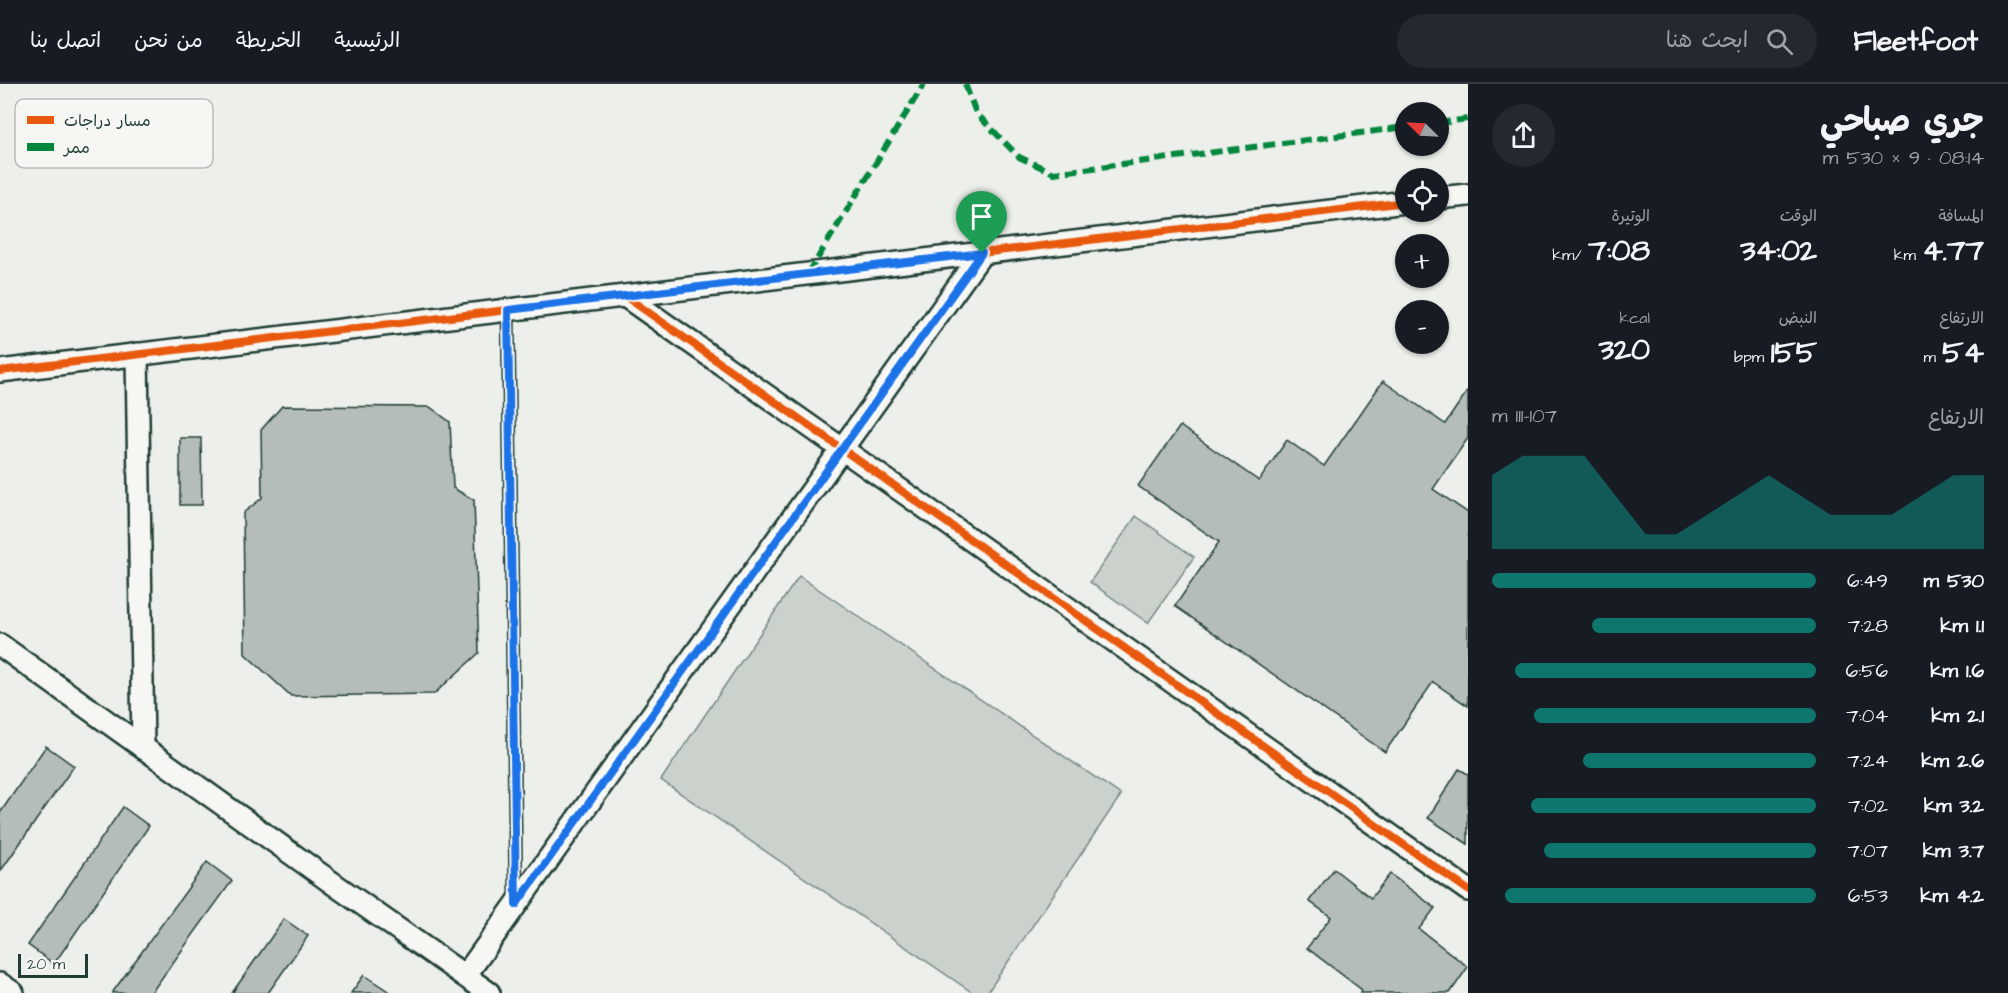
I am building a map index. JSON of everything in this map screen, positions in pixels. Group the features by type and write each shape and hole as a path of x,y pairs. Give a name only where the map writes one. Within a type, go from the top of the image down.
{"street":[{"path":"1449,197 1468,195"},
{"path":"0,371 1395,203"},
{"path":"465,976 982,253"},
{"path":"625,296 1468,890"},
{"path":"138,354 143,748"},
{"path":"0,645 489,993"},
{"path":"0,984 13,993"}],"lane":[{"path":"508,310 516,905"}],"shaded area":[{"path":"1136,516 1194,557 1148,623 1090,582"},
{"path":"799,576 1121,795 987,993 973,993 661,780"}],"building":[{"path":"1383,381 1445,424 1468,390 1468,438 1433,489 1468,513 1468,706 1433,682 1385,752 1175,606 1219,542 1138,486 1180,426 1259,481 1287,440 1324,466"},
{"path":"282,406 430,407 450,422 453,488 474,500 479,653 434,694 291,696 245,654 243,513 262,498 261,430"},
{"path":"180,438 201,438 202,505 180,505"},
{"path":"46,746 74,766 0,872 0,813"},
{"path":"1459,769 1468,774 1468,844 1428,818"},
{"path":"123,807 149,826 54,964 28,945"},
{"path":"207,862 232,881 151,993 112,993"},
{"path":"1334,869 1371,898 1390,874 1435,908 1419,929 1468,967 1450,993 1360,993 1362,990 1307,948 1331,917 1309,901"},
{"path":"284,919 308,936 268,993 232,993"},
{"path":"364,975 391,993 351,993"}],"marked path":[{"path":"808,274 924,84"},
{"path":"965,84 976,113 1019,157 1054,173 1395,128"},
{"path":"1449,122 1468,119"}],"cycle path":[{"path":"0,371 1395,203"},
{"path":"625,296 1468,890"}],"route":[{"path":"982,253 795,514 516,905 508,310 982,253"}]}
